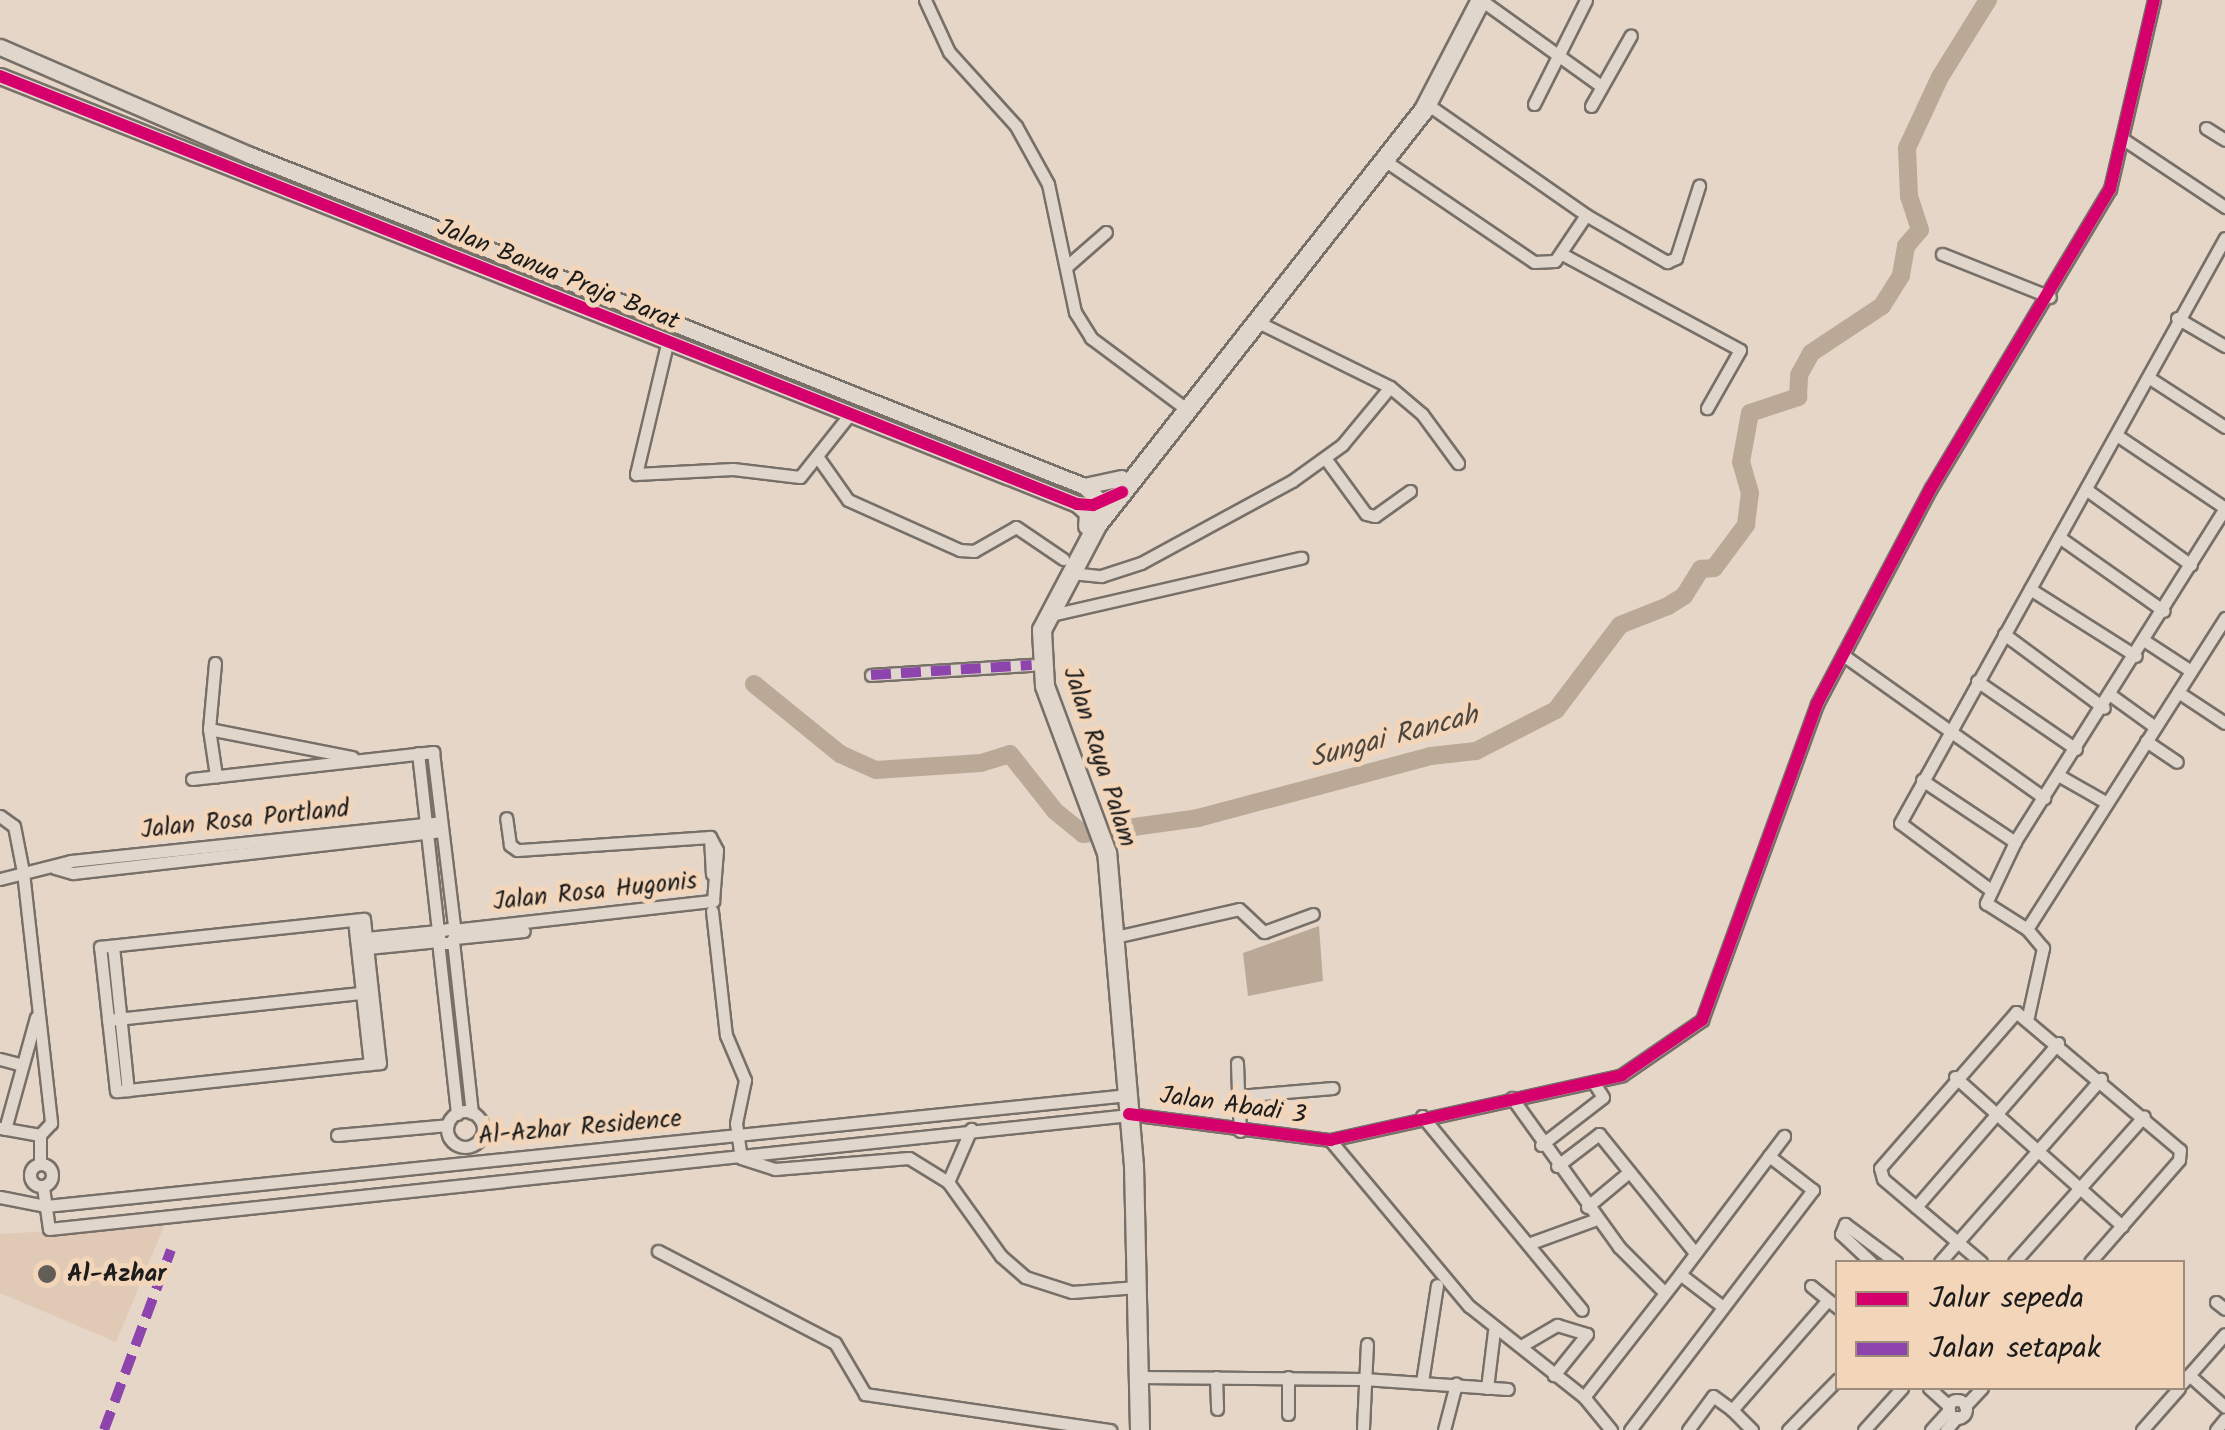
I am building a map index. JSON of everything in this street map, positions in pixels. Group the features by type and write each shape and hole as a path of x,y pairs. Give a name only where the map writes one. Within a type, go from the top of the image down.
{"main road":[{"name":"Jalan Raya Palam","path":"1092,525 1102,503 1122,485 1258,322 1342,206 1416,100 1466,0"},
{"name":"Jalan Raya Palam","path":"1140,1430 1125,1115 1094,825 1042,710 1032,665 1037,612 1092,525 1181,405 1427,104 1481,0"},
{"name":"Jalan Raya Palam","path":"1065,566 1045,616 1045,686 1094,825 1115,938 1118,1096 1125,1115"},
{"name":"Jalan Raya Palam","path":"1131,1430 1133,1287"}],"street":[{"path":"925,0 949,52 1016,126 1048,184 1075,312 1091,338 1181,405"},
{"path":"1481,0 1601,86"},
{"path":"1534,104 1586,0"},
{"path":"1611,1430 1584,1398 1431,1266 1330,1140 1422,1116 1622,1076 1702,1020 1818,704 1932,488 2100,211 2123,138 2154,0"},
{"path":"1591,106 1631,35"},
{"name":"Jalan Banua Praja Barat","path":"0,47 250,155 1084,486 1102,503"},
{"name":"Jalan Banua Praja Barat","path":"0,76 666,344 1077,504 1102,503"},
{"path":"1427,104 1586,215 1672,261 1699,186"},
{"path":"2206,128 2225,140"},
{"path":"2123,138 2225,207"},
{"path":"1384,160 1525,258 1544,264 1562,254 1586,215"},
{"path":"1066,267 1106,232"},
{"path":"1988,888 1900,828 1948,730 2151,378 2177,318 2225,238"},
{"path":"1562,254 1740,350 1707,408"},
{"path":"1942,254 2050,298"},
{"path":"2177,318 2225,346"},
{"path":"1258,322 1390,386 1422,414 1458,462"},
{"path":"666,344 636,474 733,469 800,477 819,459 850,414"},
{"path":"2151,378 2225,427"},
{"path":"819,459 848,500 960,550 974,551 1016,527 1065,566 1102,576 1141,562 1326,458 1361,427 1390,386"},
{"path":"2028,1016 2042,948 2027,929 1986,903 1988,888 2191,565 2222,523 2225,508 2118,436"},
{"path":"1326,458 1366,514 1375,516 1410,491"},
{"path":"1084,486 1122,485"},
{"path":"2087,490 2191,565"},
{"path":"1077,504 1092,525"},
{"path":"2060,538 2164,610"},
{"path":"1045,616 1301,558"},
{"path":"2030,589 2136,656"},
{"path":"2027,929 2225,618"},
{"path":"2004,634 2104,708"},
{"path":"2146,641 2192,670"},
{"path":"1844,656 2044,798"},
{"path":"215,662 209,729 216,776"},
{"path":"870,675 1032,665"},
{"path":"1976,681 2076,750"},
{"path":"2178,692 2225,723"},
{"path":"2112,696 2155,727"},
{"path":"209,729 366,759"},
{"path":"2146,741 2177,762"},
{"path":"192,779 433,752 472,1113"},
{"path":"337,1136 448,1125 456,1114 418,754"},
{"path":"2058,775 2107,803"},
{"path":"1922,780 2015,842"},
{"name":"Jalan Rosa Hugonis","path":"454,934 708,904 717,850 710,837 518,850 510,845 506,818"},
{"path":"4,820 23,872 39,1008 50,1123 40,1135 40,1164 52,1174 43,1187 46,1206"},
{"name":"Jalan Rosa Portland","path":"0,879 71,861 441,827"},
{"path":"1115,938 1239,909 1264,932 1314,914"},
{"path":"712,911 726,1035 745,1080 736,1136 740,1157 774,1169 909,1158 948,1182 1001,1256 1026,1277 1072,1292 1133,1287"},
{"path":"364,919 362,944 380,1063 128,1090 100,947 364,919"},
{"name":"Jalan Rosa Hugonis","path":"454,934 524,931"},
{"path":"362,944 454,934"},
{"path":"114,1020 367,993"},
{"path":"39,1008 3,1128 40,1135"},
{"path":"1979,1260 1883,1179 1880,1168 2012,1013 2028,1016 2144,1116 2180,1155 2092,1260"},
{"path":"1916,1207 2058,1043"},
{"path":"0,1059 20,1064"},
{"path":"1237,1063 1240,1131"},
{"path":"1954,1078 2122,1226"},
{"path":"1942,1260 2101,1079"},
{"path":"1537,1140 1603,1097 1594,1082"},
{"path":"454,1084 469,1083"},
{"path":"1238,1096 1333,1088"},
{"name":"Al-Azhar Residence","path":"0,1197 46,1206 1118,1096"},
{"path":"1507,1099 1597,1219 1664,1292"},
{"path":"456,1114 472,1113 482,1121 487,1182"},
{"name":"Al-Azhar Residence","path":"46,1206 49,1229 1125,1115"},
{"name":"Jalan Abadi 3","path":"1125,1115 1330,1140"},
{"path":"1422,1116 1582,1310"},
{"path":"2016,1260 2144,1116"},
{"path":"448,1125 459,1185"},
{"path":"948,1182 971,1130"},
{"path":"1557,1166 1599,1134 1696,1254"},
{"path":"1584,1398 1784,1136"},
{"path":"453,1142 468,1147 481,1138"},
{"path":"720,1138 722,1158"},
{"path":"1630,1430 1814,1188 1769,1156"},
{"path":"1587,1206 1629,1172"},
{"path":"1528,1244 1597,1219"},
{"path":"1869,1260 1841,1234 1845,1224 1894,1260"},
{"path":"1860,1253 1870,1240"},
{"path":"658,1251 835,1343 865,1394 1110,1430"},
{"path":"1680,1274 1723,1307"},
{"path":"1422,1382 1438,1285"},
{"path":"1732,1410 1833,1304 1811,1286"},
{"path":"1521,1346 1557,1326 1587,1334 1554,1375"},
{"path":"1487,1388 1494,1332"},
{"path":"2185,1381 2225,1334"},
{"path":"1363,1428 1367,1344"},
{"path":"1140,1377 1364,1379 1508,1389"},
{"path":"1216,1377 1217,1409"},
{"path":"1288,1377 1288,1414"},
{"path":"1788,1430 1835,1382"},
{"path":"2185,1383 2225,1407"},
{"path":"1444,1430 1456,1384"},
{"path":"1864,1430 1900,1390"},
{"path":"1931,1390 1952,1411"},
{"path":"1946,1430 1958,1400 1966,1406 1980,1390"},
{"path":"2142,1430 2177,1390"},
{"path":"1688,1430 1713,1396 1752,1430"},
{"path":"1931,1430 1952,1411"},
{"path":"2216,1430 2225,1419"}],"shaded area":[{"path":"1319,926 1323,981 1248,996 1243,953"},
{"path":"165,1224 116,1342 0,1293 0,1234"}],"waterway":[{"name":"Sungai Rancah","path":"754,684 840,754 876,770 981,763 1010,754 1055,811 1083,834 1198,818 1431,756 1476,751 1556,710 1620,625 1668,606 1684,596 1701,569 1714,568 1746,525 1750,493 1741,462 1750,413 1798,397 1799,375 1811,353 1882,306 1901,275 1906,246 1920,230 1909,196 1907,148 1940,77 1988,0"}],"marked path":[{"path":"871,675 1032,665"},
{"path":"104,1430 171,1250"}],"cycle path":[{"path":"1129,1114 1330,1140 1622,1075 1702,1020 1817,704 1931,488 2110,189 2154,0"},
{"path":"0,76 1077,504 1093,505 1122,492"}],"place":[{"name":"Al-Azhar","path":"47,1274"}]}
